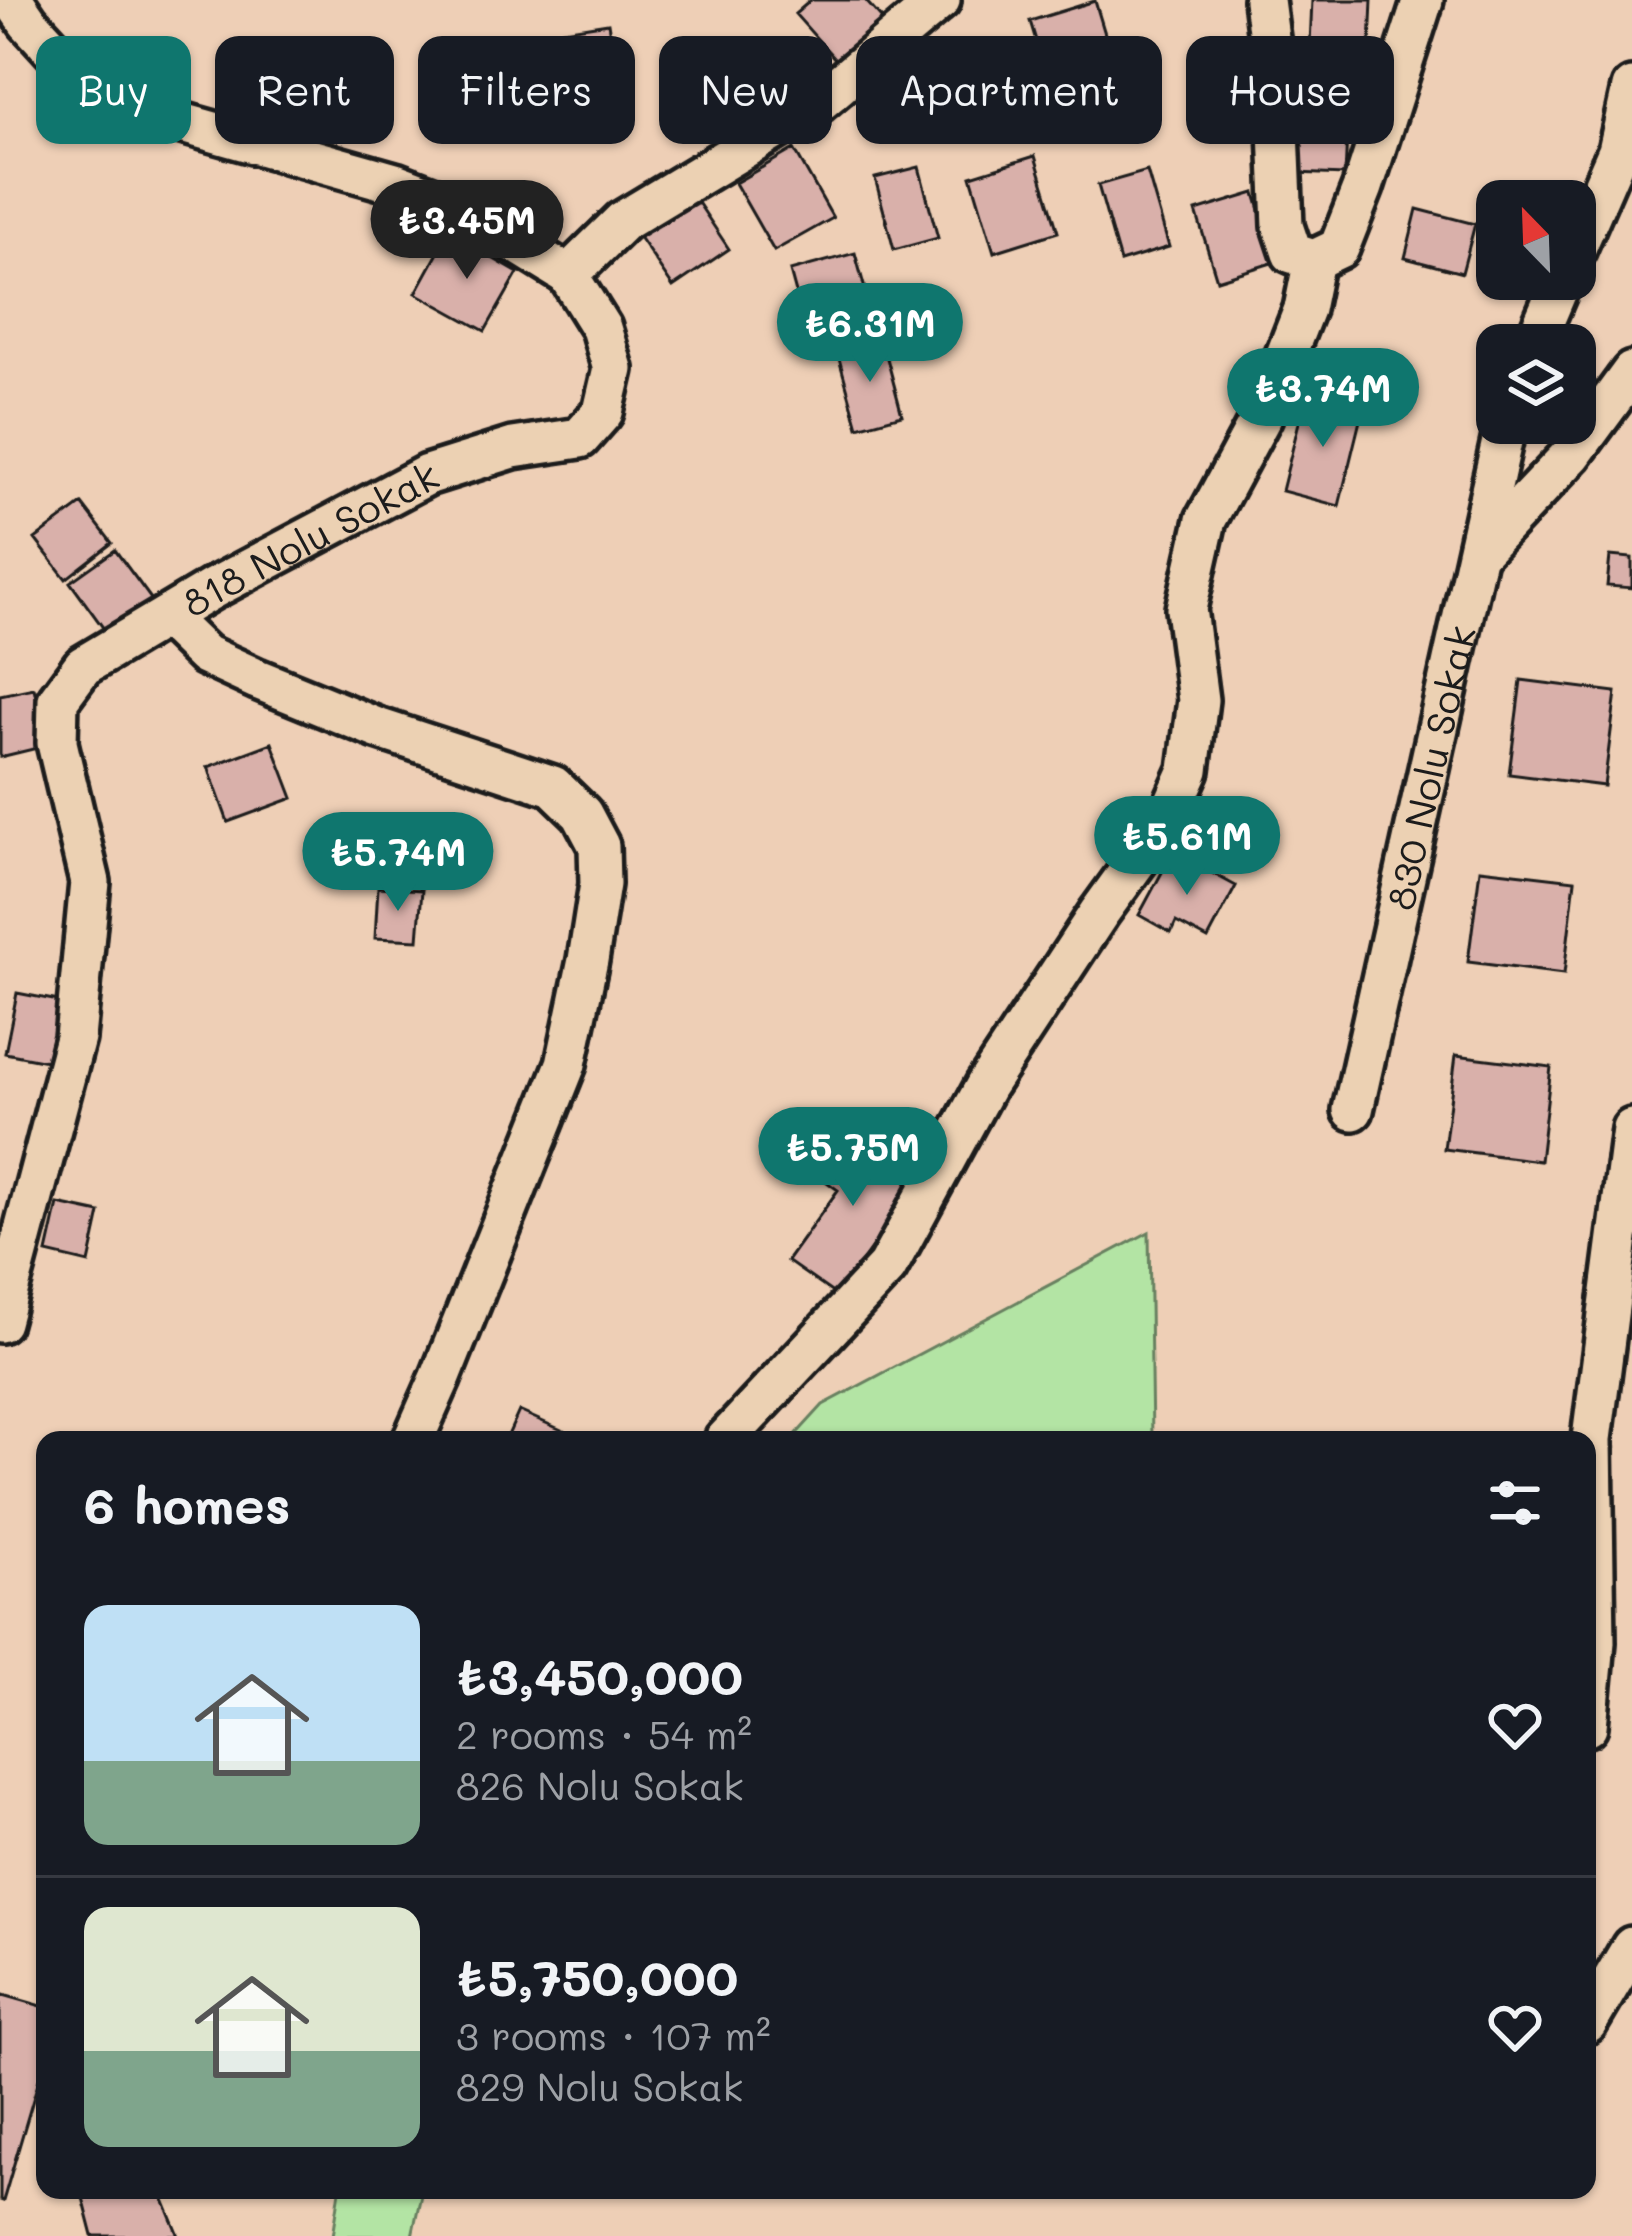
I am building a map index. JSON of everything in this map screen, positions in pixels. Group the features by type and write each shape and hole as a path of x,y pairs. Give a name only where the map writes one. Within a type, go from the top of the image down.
{"street":[{"path":"13,0 82,81 143,112 395,183 458,207 568,275 622,220 814,106 940,0"},
{"path":"1264,0 1278,107 1283,226 1292,253 1314,260 1340,248 1423,0"},
{"path":"1596,202 1618,151 1632,88"},
{"path":"733,1431 887,1267 986,1085 1166,819 1190,770 1198,700 1186,609 1206,520 1262,416 1304,309 1314,260"},
{"name":"818 Nolu Sokak","path":"0,1322 8,1255 75,1038 90,882 57,742 58,700 83,666 326,526 427,475 512,448 580,438 603,412 613,369 602,328 568,275"},
{"path":"1478,553 1572,454 1632,372"},
{"name":"830 Nolu Sokak","path":"1353,1110 1501,444"},
{"path":"166,616 205,655 256,679 377,728 553,786 583,814 599,846 600,884 589,960 566,1064 417,1431"},
{"path":"1593,1431 1632,1130"},
{"path":"1596,2008 1632,1947"}],"green space":[{"path":"1149,1232 1152,1431 799,1431 823,1405"},
{"path":"339,2199 420,2199 412,2236 333,2236"}],"building":[{"path":"811,0 865,0 889,27 879,36 856,36 856,56 843,68 832,56 832,36 815,36 795,14"},
{"path":"1312,0 1372,0 1370,36 1310,36"},
{"path":"1095,1 1106,36 1035,36 1030,21"},
{"path":"608,23 610,36 564,36 563,30"},
{"path":"1296,144 1347,144 1345,175 1295,173"},
{"path":"794,149 833,218 774,251 735,183"},
{"path":"1035,156 1058,232 994,252 971,176"},
{"path":"919,167 938,238 894,250 875,178"},
{"path":"1147,171 1169,247 1120,262 1098,185"},
{"path":"1255,193 1275,262 1217,280 1196,211"},
{"path":"695,198 729,249 673,287 639,237"},
{"path":"1417,209 1475,224 1462,273 1405,258"},
{"path":"449,233 518,273 485,331 416,293"},
{"path":"855,253 876,329 811,348 790,271"},
{"path":"883,343 902,415 858,427 838,355"},
{"path":"1306,394 1363,408 1339,506 1282,491"},
{"path":"82,504 112,543 66,579 35,539"},
{"path":"115,550 154,603 109,636 70,582"},
{"path":"1610,556 1632,558 1632,588 1607,586"},
{"path":"1521,680 1616,692 1604,786 1509,774"},
{"path":"34,688 46,746 0,757 0,695"},
{"path":"272,743 293,798 228,822 208,767"},
{"path":"1173,852 1236,886 1208,939 1176,922 1171,933 1139,915"},
{"path":"1480,869 1575,880 1564,974 1468,962"},
{"path":"378,887 422,890 418,940 375,938"},
{"path":"17,993 69,1003 57,1063 5,1053"},
{"path":"1456,1055 1551,1067 1540,1161 1444,1149"},
{"path":"847,1124 922,1178 837,1296 787,1261 838,1190 813,1172"},
{"path":"58,1204 100,1213 89,1263 47,1253"},
{"path":"519,1411 564,1431 510,1431"},
{"path":"0,1994 36,2004 36,2089 0,2200"},
{"path":"83,2199 164,2199 179,2236 93,2236"}]}
